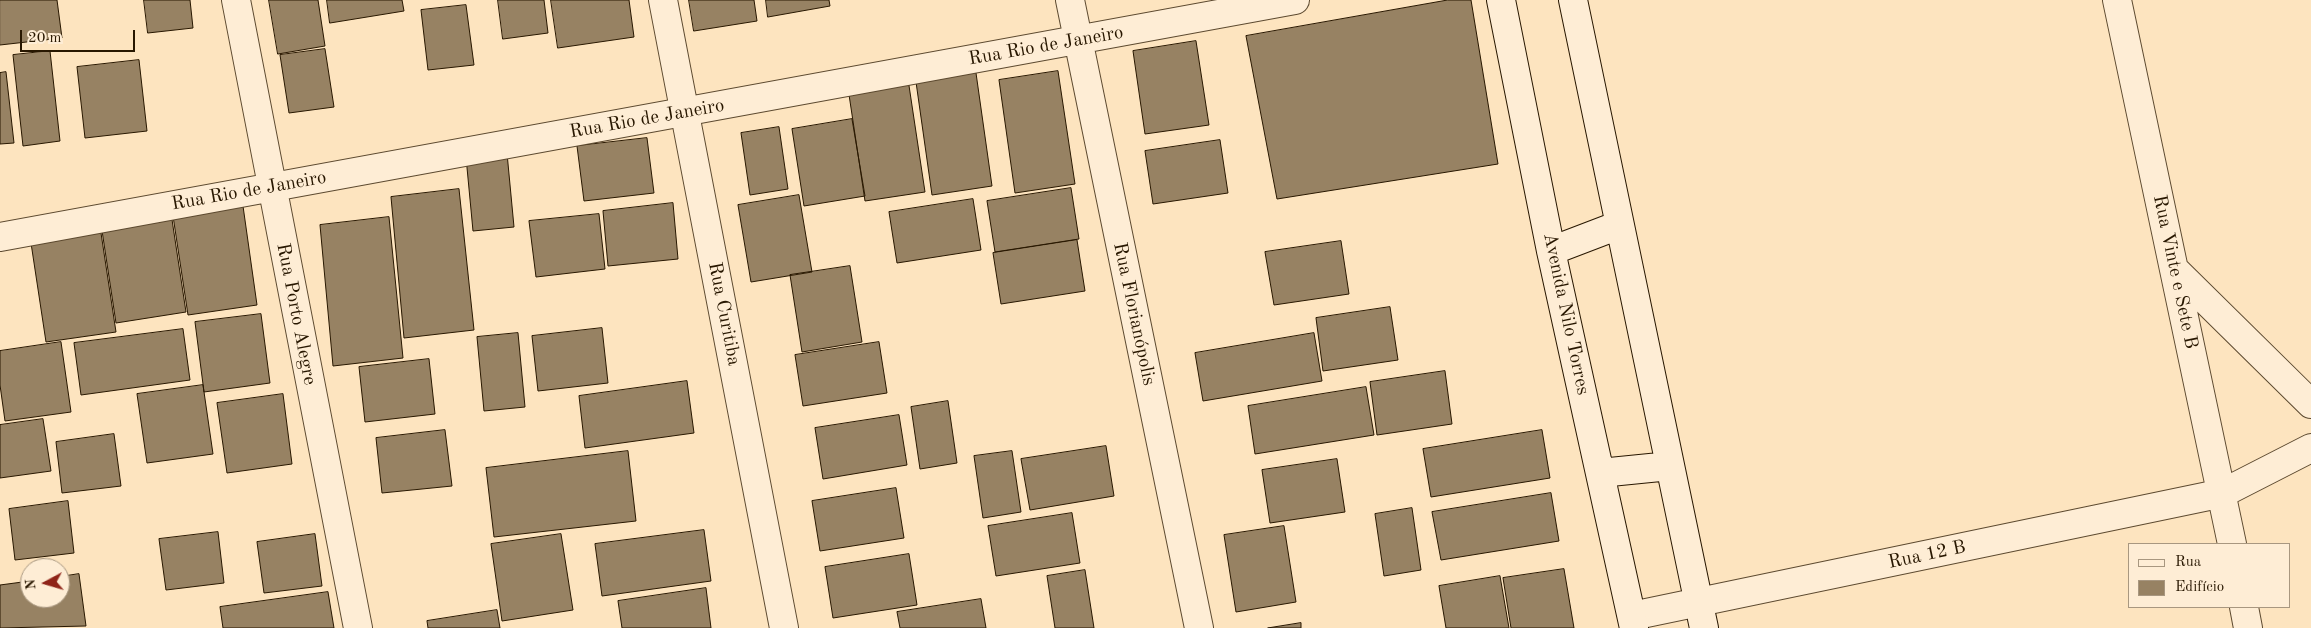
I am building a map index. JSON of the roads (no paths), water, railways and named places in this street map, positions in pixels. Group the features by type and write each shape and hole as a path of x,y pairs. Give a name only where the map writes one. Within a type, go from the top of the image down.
{"street":[{"name":"Rua Porto Alegre","path":"236,0 358,628"},
{"name":"Rua Curitiba","path":"663,0 784,628"},
{"name":"Rua Florianópolis","path":"1070,0 1199,628"},
{"name":"Rua Rio de Janeiro","path":"0,237 1295,0"},
{"name":"Avenida Nilo Torres","path":"1501,0 1551,250 1633,622"},
{"path":"1573,0 1701,615"},
{"name":"Rua Vinte e Sete B","path":"2117,0 2223,493 2232,543"},
{"path":"1551,250 1620,225"},
{"path":"2175,270 2311,404"},
{"name":"Rua 12 B","path":"1633,622 1701,615 2223,493 2311,448"},
{"path":"1600,473 1670,466"},
{"path":"2244,608 2248,628"}]}
